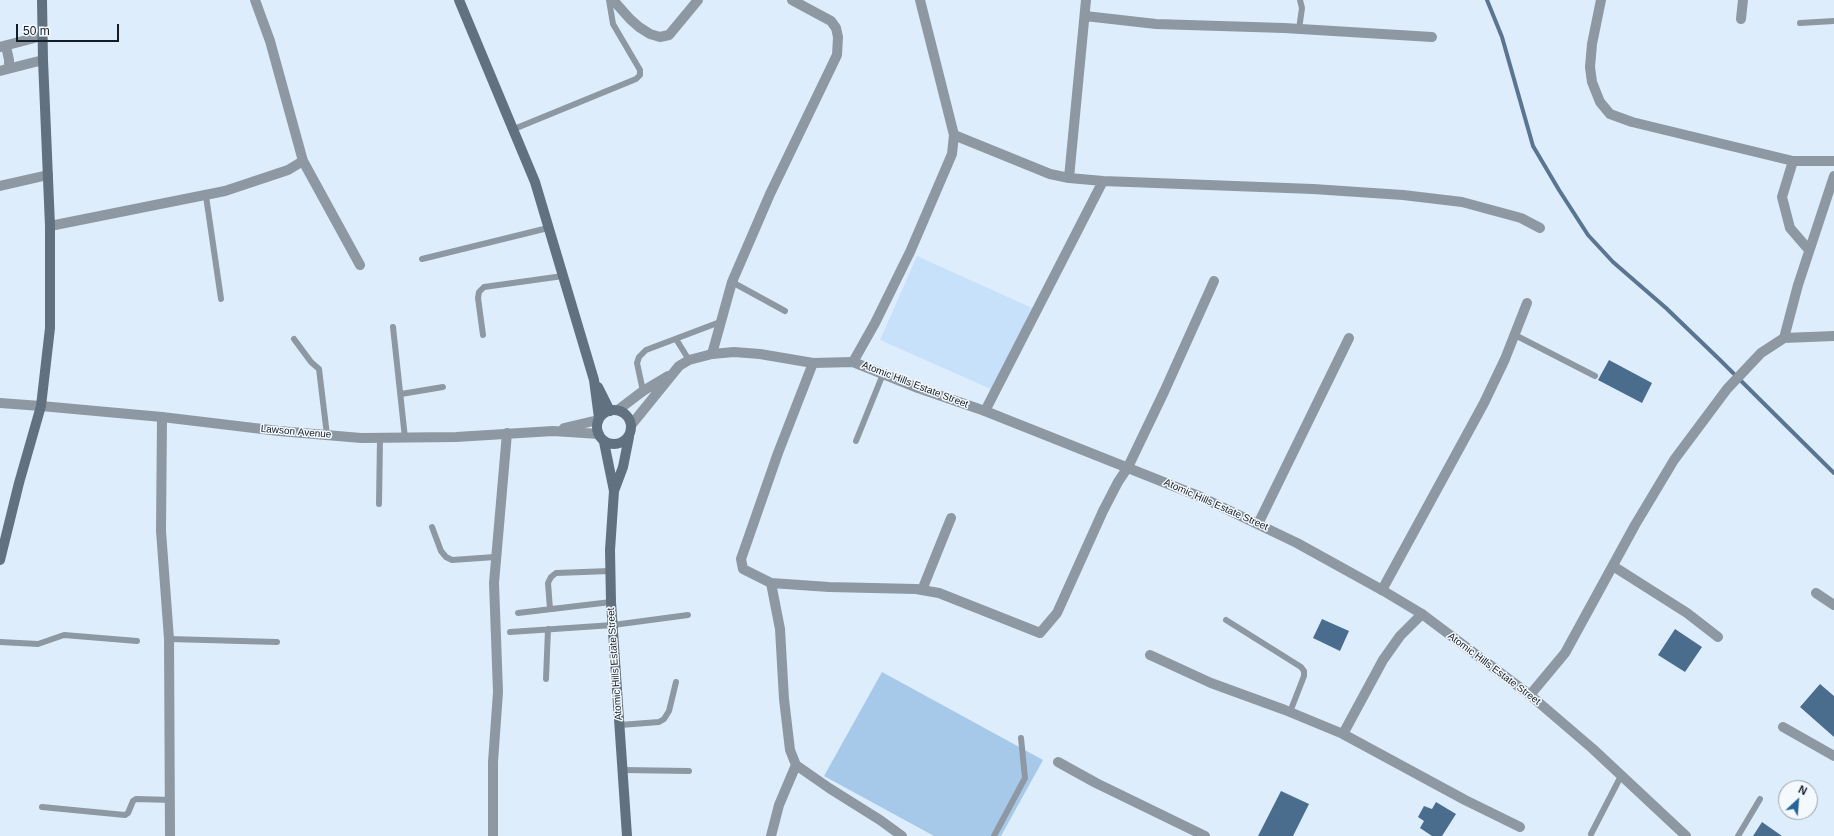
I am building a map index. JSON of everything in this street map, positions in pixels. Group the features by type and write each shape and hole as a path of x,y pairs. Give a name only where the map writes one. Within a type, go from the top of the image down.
{"main road":[{"path":"0,560 19,483 41,406 50,328 50,226 42,36 42,0"},
{"path":"459,0 535,182 594,380 598,419 597,427 602,438 614,445 623,443 632,431 632,424 627,415 614,410 594,380"},
{"path":"598,419 604,413 614,410"},
{"name":"Atomic Hills Estate Street","path":"627,836 610,571 611,518 614,491 623,467 629,437"},
{"name":"Atomic Hills Estate Street","path":"602,438 614,491"}],"street":[{"path":"255,0 270,41 304,161 360,264"},
{"path":"613,0 630,19 640,27 650,34 660,37 669,35 698,0"},
{"path":"712,354 732,282 770,194 837,55 838,37 836,28 831,21 792,0"},
{"path":"852,362 876,323 910,252 952,154 954,134 920,0"},
{"path":"1069,178 1086,0"},
{"path":"1601,0 1592,44 1590,67 1592,82 1600,102 1610,114 1632,122 1793,161 1834,161"},
{"path":"1741,20 1743,0"},
{"path":"1085,16 1156,24 1299,29 1432,37"},
{"path":"5,70 10,60 3,47 42,36"},
{"path":"5,70 43,60"},
{"path":"954,134 1050,174 1069,178 1103,182 1313,189 1404,195 1462,202 1521,218 1540,228"},
{"path":"50,226 206,196 288,170 304,161"},
{"path":"1793,161 1782,197 1790,228 1809,250"},
{"path":"0,186 48,175"},
{"path":"1784,338 1798,285 1834,176"},
{"path":"985,411 1103,182"},
{"path":"813,363 778,453 741,559 743,569 771,584 922,590 939,593 1040,633 1057,613 1103,511 1118,482 1128,467 1214,281"},
{"path":"1382,590 1484,403 1515,335 1527,303"},
{"path":"1530,695 1564,653 1674,460 1727,389 1766,349 1784,338 1834,336"},
{"path":"1258,524 1349,338"},
{"name":"Atomic Hills Estate Street","path":"632,424 679,366 689,360 712,354 734,352 760,354 813,363 852,362 918,388 985,411 1128,467 1258,524 1334,562 1422,614 1530,695 1593,749 1686,836"},
{"name":"Atomic Hills Estate Street","path":"614,410 672,374"},
{"name":"Lawson Avenue","path":"0,403 162,417 327,435 406,438 553,431 602,438"},
{"path":"162,417 161,531 169,639 170,836"},
{"name":"Lawson Avenue","path":"553,431 598,419"},
{"path":"493,836 493,762 498,692 494,583 506,433"},
{"path":"922,590 951,518"},
{"path":"1613,566 1687,613 1718,637"},
{"path":"771,584 780,629 784,699 790,750 796,765 902,836"},
{"path":"1816,593 1834,605"},
{"path":"1343,734 1383,660 1400,636 1422,614"},
{"path":"1150,655 1211,683 1290,712 1343,734 1459,797 1520,827"},
{"path":"1783,727 1834,756"},
{"path":"1058,762 1096,783 1205,836"},
{"path":"771,836 779,805 796,765"}],"lane":[{"path":"514,129 636,79 640,75 640,70 613,24 609,0"},
{"path":"1299,29 1302,8 1300,0"},
{"path":"1800,23 1834,21"},
{"path":"206,196 220,299"},
{"path":"422,259 548,228"},
{"path":"483,335 478,298 479,292 484,287 563,276"},
{"path":"732,282 785,311"},
{"path":"643,391 637,363 639,358 646,350 720,322"},
{"path":"393,327 406,438"},
{"path":"1515,335 1595,376"},
{"path":"294,338 311,362 319,369 327,435"},
{"path":"676,339 689,360"},
{"path":"856,441 883,374"},
{"path":"401,394 443,387"},
{"path":"379,504 380,438"},
{"path":"432,527 441,550 446,557 452,560 496,557"},
{"path":"550,609 548,583 551,577 556,573 610,571"},
{"path":"518,613 611,602"},
{"path":"510,632 613,625 688,615"},
{"path":"1226,620 1304,670 1304,676 1290,712"},
{"path":"546,679 548,629"},
{"path":"0,642 38,644 64,635 137,641"},
{"path":"169,639 277,642"},
{"path":"620,725 659,722 669,711 676,682"},
{"path":"994,836 1024,778 1021,738"},
{"path":"623,770 689,771"},
{"path":"1591,834 1621,776"},
{"path":"42,808 125,815 128,813 136,799 171,800"},
{"path":"1738,836 1760,799"}],"shaded area":[{"path":"917,256 1032,308 993,390 880,340"},
{"path":"882,672 1043,760 1001,836 934,836 824,776"}],"building":[{"path":"1609,360 1652,383 1642,403 1598,380"},
{"path":"1322,619 1349,631 1340,651 1313,638"},
{"path":"1675,629 1702,647 1685,672 1658,655"},
{"path":"1820,684 1834,696 1834,737 1800,707"},
{"path":"1281,791 1309,804 1293,836 1258,836"},
{"path":"1436,802 1456,814 1442,836 1432,836 1420,828 1424,821 1418,817 1424,806 1432,809"},
{"path":"1762,822 1782,836 1753,836"}],"waterway":[{"path":"1487,0 1502,37 1533,146 1588,235 1613,262 1666,308 1834,473"}]}
